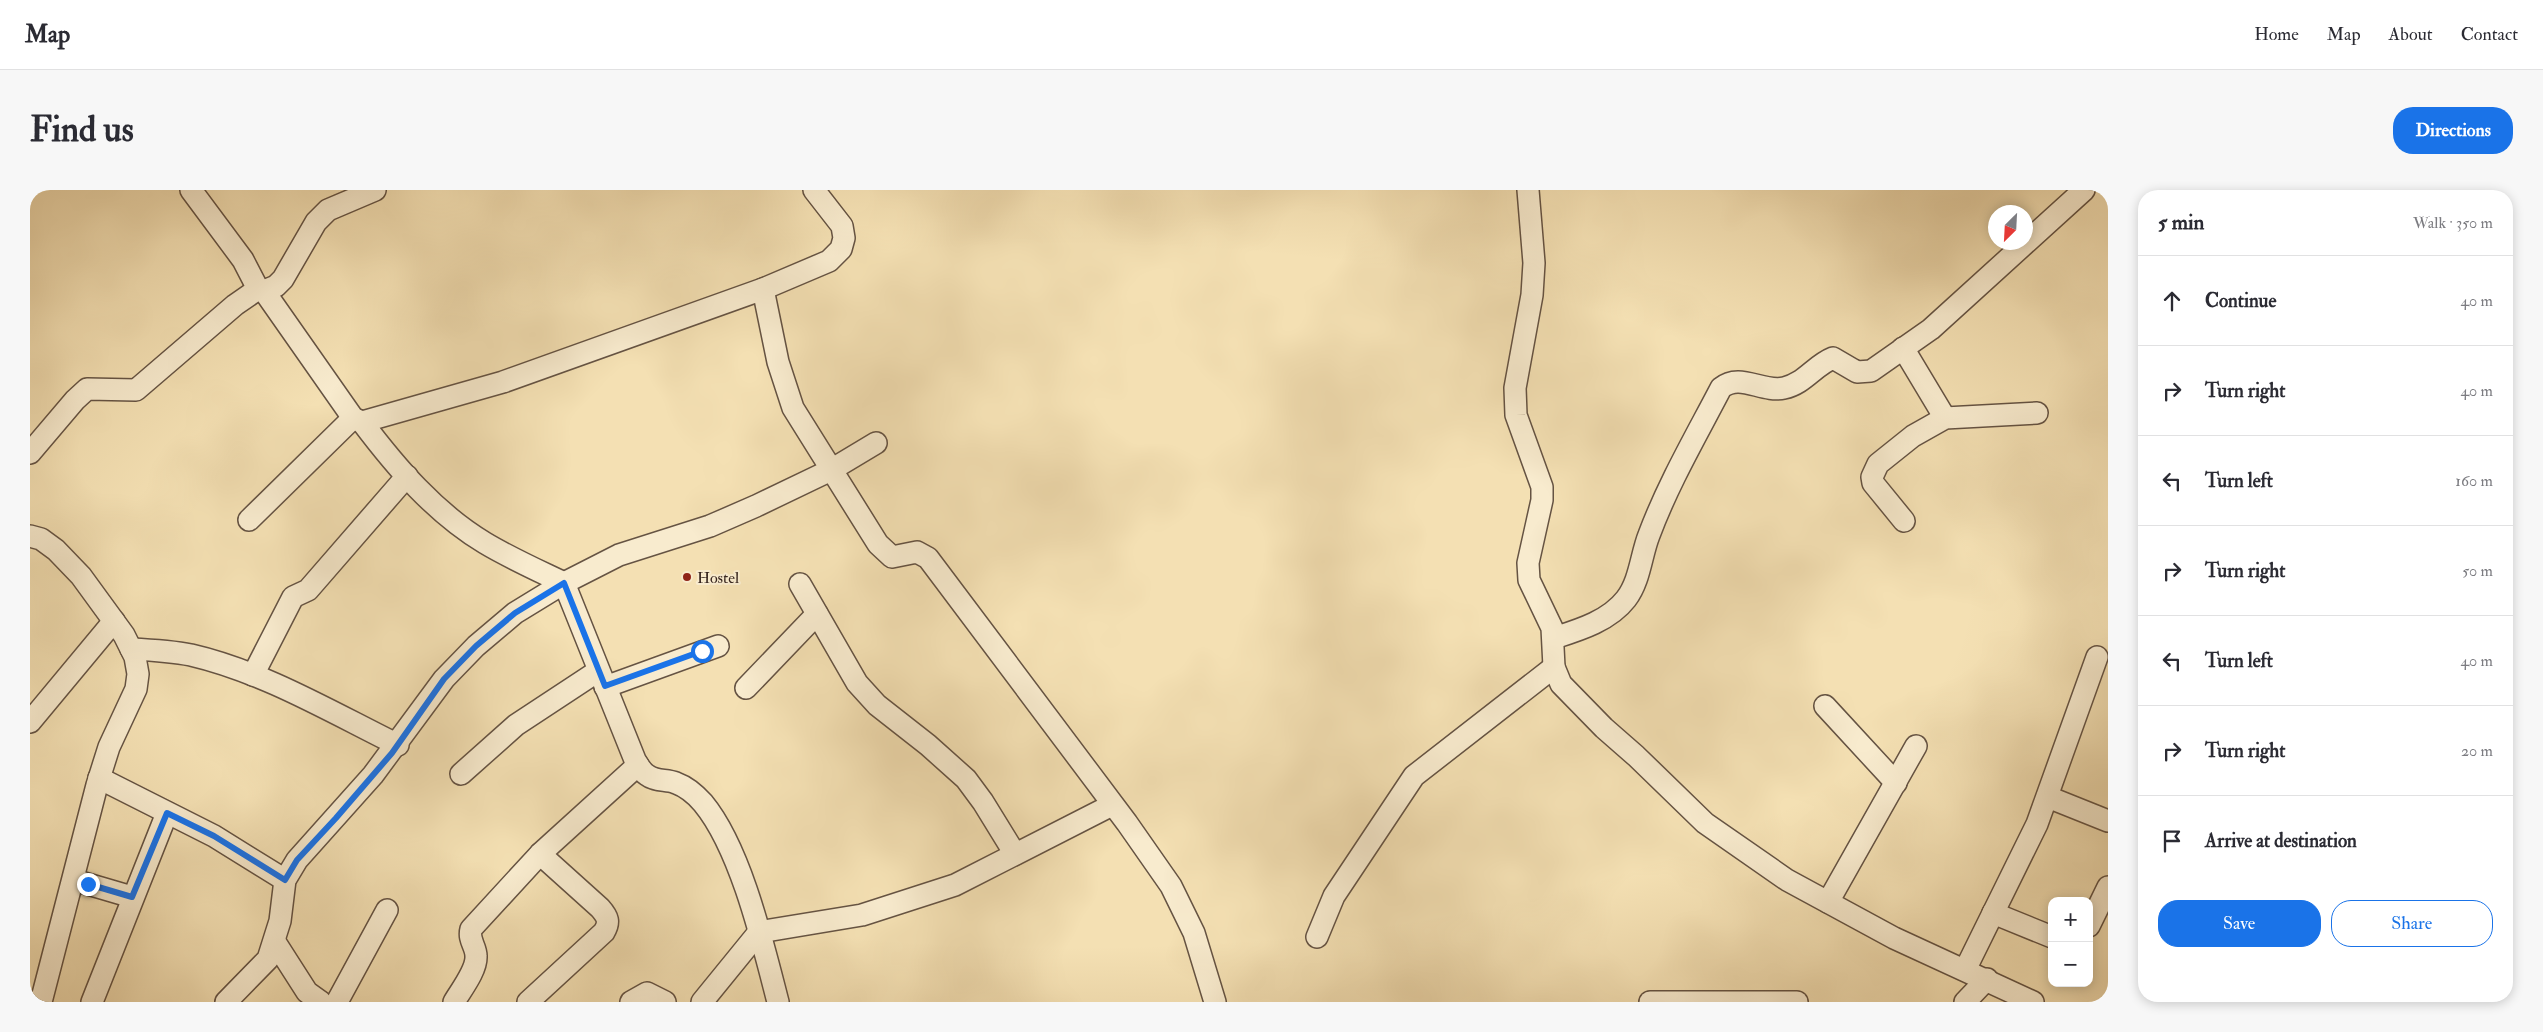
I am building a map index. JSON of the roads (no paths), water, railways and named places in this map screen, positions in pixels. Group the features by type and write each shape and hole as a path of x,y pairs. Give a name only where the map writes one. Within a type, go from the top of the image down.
{"street":[{"path":"191,190 243,260 261,290 358,420 422,493 484,543 564,583 638,765 646,775 658,780 675,782 690,790 722,830 759,932 778,1002"},
{"path":"30,453 87,389 136,390 235,304 261,290 276,286 283,280 316,222 328,210 375,190"},
{"path":"250,520 358,420 503,382 763,289 829,261 841,249 844,238 842,226 814,190"},
{"path":"1528,190 1534,263 1532,295 1515,388 1516,415 1542,487 1542,500 1528,563 1529,580 1552,628 1554,667 1561,684 1568,694 1704,823 1787,880 1894,938 1987,979 2033,1002"},
{"path":"1554,638 1592,625 1626,599 1633,586 1649,535 1671,487 1721,388 1728,382 1739,381 1773,389 1784,388 1798,383 1833,358 1863,373 1871,371 1932,328 2084,190"},
{"path":"763,289 784,384 801,422 831,470 878,544 888,556 898,557 917,552 928,558 1171,886 1194,933 1211,1001"},
{"path":"1903,348 1945,418"},
{"path":"1904,521 1873,483 1874,470 1878,464 1913,436 1945,418 2037,412"},
{"path":"226,1002 268,959 275,942 285,880 297,860 336,818 398,745 444,679 476,646 515,613 564,583 620,555 710,526 756,506 831,470 876,443"},
{"path":"253,675 294,597 308,590 407,476"},
{"path":"30,536 41,540 56,550 81,576 114,621 130,649 138,674 136,689 109,747 99,778 74,880 38,977 41,1002"},
{"path":"800,584 861,689 877,705 928,745 966,779 984,802 1015,854"},
{"path":"746,688 817,614"},
{"path":"30,722 114,621"},
{"path":"461,774 516,725 602,679 718,646"},
{"path":"130,649 191,655 253,675 398,745"},
{"path":"1965,970 2048,798 2098,657"},
{"path":"1317,937 1334,896 1414,776 1554,667"},
{"path":"1824,706 1896,783"},
{"path":"1828,902 1916,746"},
{"path":"454,1002 476,962 476,954 469,935 470,929 540,854 638,765"},
{"path":"99,778 214,836 285,880"},
{"path":"2048,798 2108,821"},
{"path":"702,1002 759,932 862,916 954,885 1112,805"},
{"path":"92,1002 132,897 167,813"},
{"path":"528,1002 604,932 608,925 607,916 600,908 540,854"},
{"path":"74,880 132,897"},
{"path":"2093,918 2108,887"},
{"path":"337,1002 387,910"},
{"path":"1993,913 2048,935"},
{"path":"275,942 307,992 321,1002"},
{"path":"1965,1002 1987,979"},
{"path":"631,1002 647,993 664,1002"},
{"path":"1650,1002 1797,1002"}],"place":[{"name":"Hostel","path":"687,577"}]}
